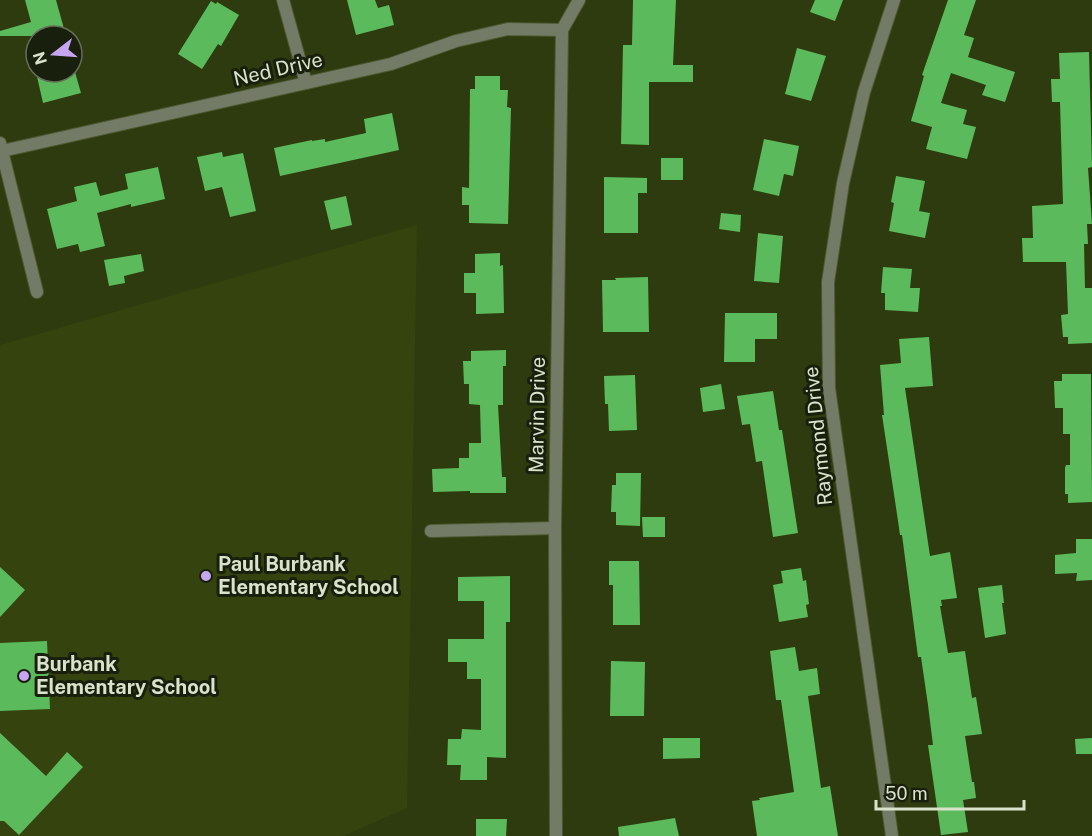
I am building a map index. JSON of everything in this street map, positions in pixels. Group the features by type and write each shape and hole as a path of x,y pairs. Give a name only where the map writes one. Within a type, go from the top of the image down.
{"street":[{"path":"283,0 306,82"},
{"name":"Marvin Drive","path":"555,836 555,528 562,30 579,0"},
{"name":"Raymond Drive","path":"892,836 829,388 828,282 845,172 864,92 894,0"},
{"name":"Ned Drive","path":"1,147 391,64 456,41 508,29 562,30"},
{"path":"1,147 37,292"},
{"path":"431,531 555,528"}],"shaded area":[{"name":"Paul Burbank Elementary School","path":"417,225 407,808 343,836 0,836 0,345"}],"building":[{"path":"25,0 56,0 63,24 24,24 31,22"},
{"path":"347,0 375,0 378,8 389,5 394,25 356,35"},
{"path":"633,0 676,0 673,65 693,65 693,82 649,82 649,145 621,144 623,45 632,45"},
{"path":"815,0 843,0 835,21 810,12"},
{"path":"948,0 976,0 964,35 974,38 968,57 1015,72 1005,102 982,95 986,85 951,73 941,103 967,110 963,124 976,127 967,159 926,149 932,127 911,121 924,76 922,75"},
{"path":"211,1 239,15 221,46 218,44 202,69 178,54"},
{"path":"24,24 24,36 0,36 0,31"},
{"path":"797,48 826,56 811,101 785,94"},
{"path":"1089,52 1092,167 1088,168 1092,224 1087,224 1088,244 1084,244 1085,288 1092,288 1092,343 1068,344 1068,337 1063,337 1061,315 1068,314 1066,262 1023,262 1022,238 1033,238 1032,206 1063,204 1060,102 1052,102 1051,79 1060,79 1059,53"},
{"path":"475,76 500,76 500,90 508,90 507,107 511,108 508,224 469,223 469,205 462,205 462,187 469,188 470,89 475,89"},
{"path":"39,84 78,84 81,93 43,103"},
{"path":"392,113 399,150 280,176 274,148 312,140 325,139 325,142 366,133 364,119"},
{"path":"764,139 799,146 793,176 784,174 779,196 753,190"},
{"path":"222,152 223,157 243,153 256,211 230,217 222,187 205,191 197,157"},
{"path":"661,158 683,158 683,180 661,180"},
{"path":"158,167 165,199 131,207 131,204 97,213 105,246 80,252 78,244 57,249 47,209 77,201 74,187 96,182 100,196 128,189 125,174"},
{"path":"896,176 925,181 919,211 930,213 925,238 889,231"},
{"path":"604,177 647,178 647,193 638,193 638,233 604,233"},
{"path":"346,196 352,225 331,230 324,201"},
{"path":"721,213 741,215 740,232 719,229"},
{"path":"758,233 783,236 779,283 754,281"},
{"path":"500,253 500,266 503,265 504,313 476,314 476,293 464,293 464,273 475,273 475,254"},
{"path":"141,254 144,271 124,276 125,283 109,286 104,260"},
{"path":"883,267 912,269 910,288 920,288 918,312 885,310 885,293 881,293"},
{"path":"648,277 649,332 603,332 602,280"},
{"path":"725,313 777,313 777,339 755,339 755,362 724,362"},
{"path":"929,337 933,386 905,388 930,556 950,552 957,598 941,600 942,606 940,606 948,653 965,651 972,698 976,697 982,734 965,736 976,798 963,800 968,832 941,835 928,745 933,745 928,705 921,657 918,657 902,535 900,535 882,415 884,415 880,365 901,363 899,339"},
{"path":"506,350 506,366 503,366 503,405 498,405 502,477 506,477 506,493 433,492 432,469 459,468 459,458 469,458 469,443 481,443 480,405 469,404 469,384 464,384 463,361 471,361 471,351"},
{"path":"1062,374 1091,374 1092,502 1068,503 1068,494 1065,494 1065,468 1066,465 1070,465 1070,434 1063,434 1063,408 1055,408 1054,381 1062,381"},
{"path":"635,375 637,430 609,431 604,376"},
{"path":"721,384 725,409 703,412 700,388"},
{"path":"773,391 779,430 782,430 798,533 773,537 762,461 756,462 750,424 742,425 737,396"},
{"path":"616,473 641,473 640,526 616,525 616,512 611,512 612,485 616,485"},
{"path":"642,517 665,517 665,537 643,537"},
{"path":"1076,539 1092,539 1092,580 1076,581 1077,573 1055,574 1055,555 1076,553"},
{"path":"609,561 639,561 640,625 613,625 613,585 609,585"},
{"name":"Burbank Elementary School","path":"0,567 25,590 0,617"},
{"path":"801,568 803,581 806,580 808,617 779,622 773,585 783,583 781,571"},
{"path":"510,576 510,622 506,622 506,758 487,757 487,780 460,780 461,765 447,765 448,739 461,739 462,729 481,730 481,679 467,679 467,662 448,662 448,639 484,639 484,601 458,601 458,577"},
{"path":"1002,585 1006,634 985,638 978,588"},
{"name":"Burbank Elementary School","path":"47,641 50,709 0,711 0,643"},
{"path":"795,647 799,671 817,668 820,694 808,696 821,788 830,786 838,836 757,836 752,801 794,792 781,700 776,700 770,651"},
{"path":"611,661 645,662 644,716 610,716"},
{"path":"0,733 46,776 67,752 83,767 19,835 4,821 0,821"},
{"path":"663,738 700,738 700,758 663,759"},
{"path":"1092,738 1092,754 1076,754 1075,739"},
{"path":"675,818 679,836 619,836 618,827"},
{"path":"476,819 507,819 506,836 476,836"}],"place":[{"name":"Paul Burbank Elementary School","path":"206,576"},
{"name":"Burbank Elementary School","path":"24,676"}]}
